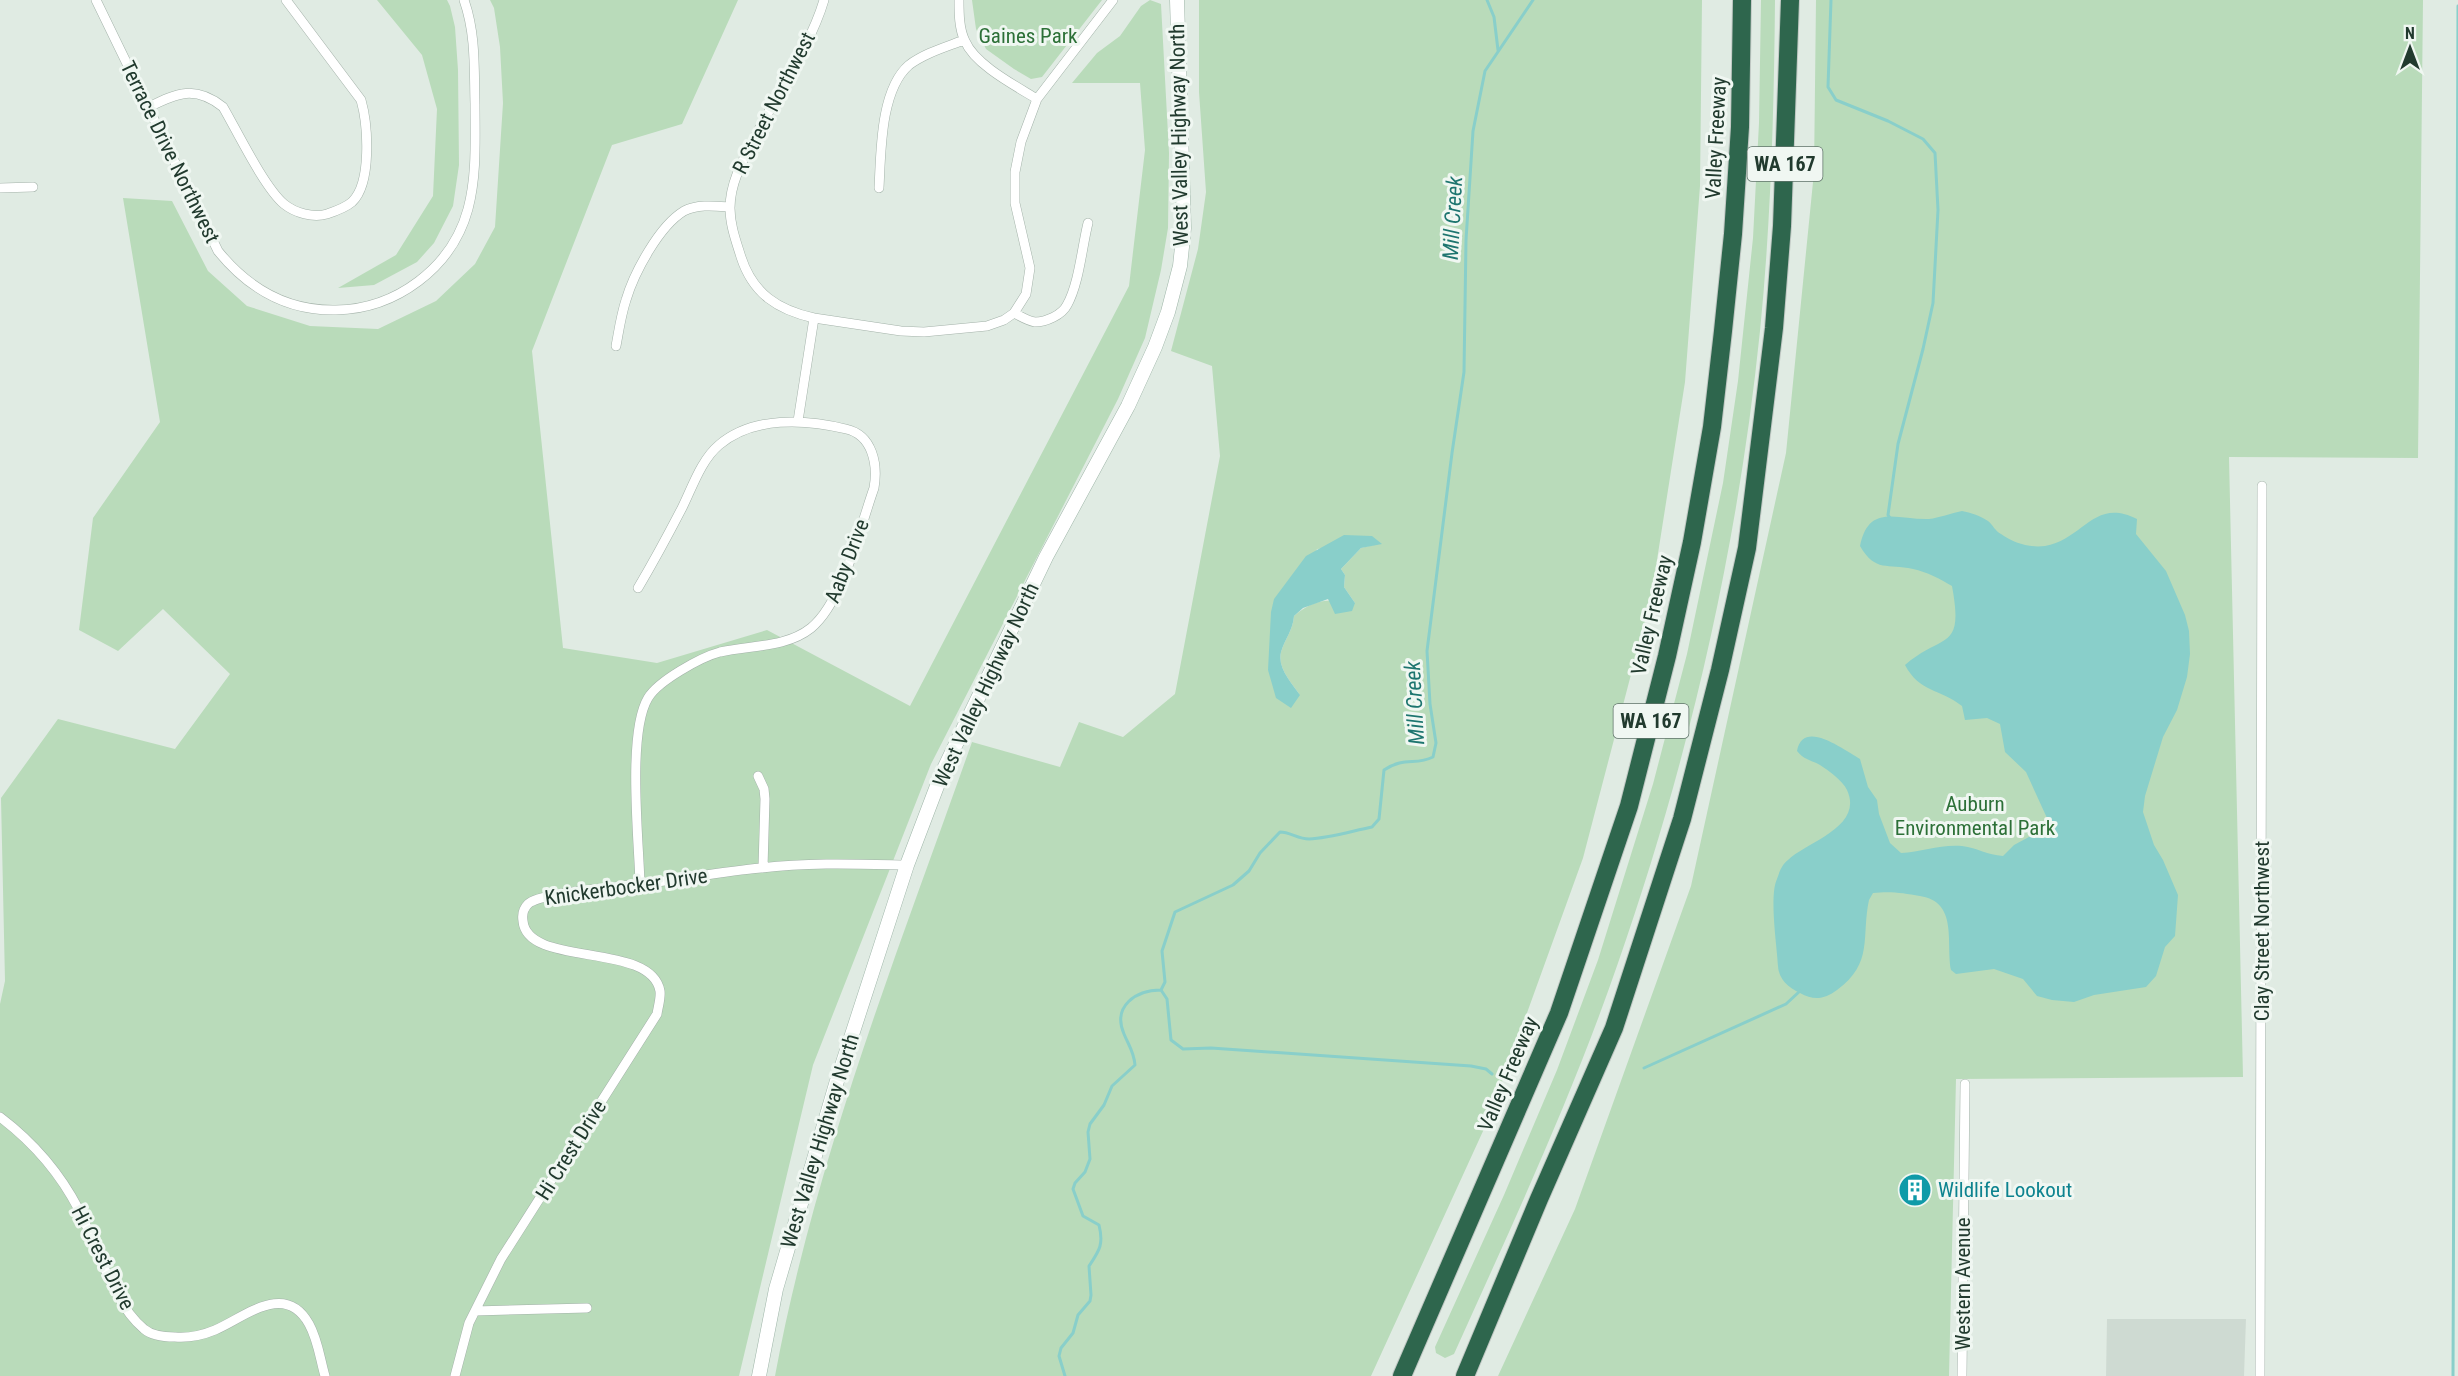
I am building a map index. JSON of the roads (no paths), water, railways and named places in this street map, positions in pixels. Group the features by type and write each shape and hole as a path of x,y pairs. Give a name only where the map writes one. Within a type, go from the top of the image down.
{"highway":[{"path":"1736,0 1742,53"},
{"name":"Valley Freeway","path":"1401,1376 1558,1013 1629,806 1667,656 1692,542 1712,427 1724,332 1733,234 1742,53 1742,0"},
{"name":"WA 167","path":"1465,1376 1614,1028 1682,819 1720,670 1747,548 1774,328 1782,226 1790,0"}],"main road":[{"name":"West Valley Highway North","path":"759,1376 776,1289 836,1084 907,865 942,773 1046,557 1128,406 1168,312 1180,266 1184,228 1177,0"}],"street":[{"name":"Terrace Drive Northwest","path":"96,0 208,233 233,269 268,295 296,306 325,310 369,306 390,299 409,288 431,271 457,235 468,211 474,171 474,60 473,36 464,0"},
{"path":"149,107 176,94 189,93 212,98 223,107 270,188 283,204 294,211 323,215 340,210 352,201 361,189 365,174 364,111 361,100 286,0"},
{"name":"R Street Northwest","path":"824,0 796,61 734,180 730,207 732,227 745,267 759,289 778,307 790,313 814,318 901,331 924,332 987,326 1004,320 1014,313"},
{"path":"958,0 964,40 971,52 987,66 1037,99"},
{"path":"1088,223 1075,279 1067,305 1063,310 1047,320 1038,322 1014,313 1026,294 1030,268 1016,203 1015,172 1022,142 1037,99 1113,0"},
{"path":"879,188 887,107 898,77 922,57 964,40"},
{"path":"0,188 33,187"},
{"path":"616,346 626,298 645,259 664,228 685,211 703,206 730,207"},
{"path":"798,421 814,318"},
{"name":"Aaby Drive","path":"638,588 664,544 708,458 718,446 749,429 798,421 850,430 864,440 874,455 877,470 874,488 838,589 827,612 812,628 796,639 711,655 683,670 648,698 642,712 635,763 640,884"},
{"name":"Clay Street Northwest","path":"2260,1376 2262,486"},
{"path":"758,776 764,789 765,799 763,867"},
{"name":"Knickerbocker Drive","path":"660,991 656,981 633,963 554,948 538,941 528,933 523,924 523,912 528,904 540,898 763,867 845,864 907,865"},
{"name":"Hi Crest Drive","path":"455,1376 464,1339 475,1311 501,1259 657,1014 660,991"},
{"name":"Western Avenue","path":"1962,1376 1965,1084"},
{"name":"Hi Crest Drive","path":"0,1117 33,1145 58,1175 80,1211 123,1302 144,1329 163,1336 189,1337 214,1330 265,1306 278,1303 290,1304 302,1313 309,1324 325,1376"},
{"path":"475,1311 587,1308"}],"water":[{"path":"1962,511 1985,519 1999,533 2011,540 2033,546 2045,546 2058,542 2099,516 2110,513 2137,519 2136,534 2166,571 2185,615 2189,631 2190,654 2187,677 2177,710 2163,737 2145,796 2143,812 2154,845 2178,895 2175,936 2165,947 2156,976 2146,987 2094,995 2074,1002 2037,996 2023,979 1994,969 1956,974 1951,970 1948,924 1940,906 1920,896 1891,892 1873,893 1869,900 1861,959 1849,980 1837,990 1824,997 1805,996 1792,988 1780,975 1774,897 1780,871 1784,864 1797,853 1841,824 1848,814 1850,803 1847,790 1839,779 1797,751 1801,742 1807,737 1816,737 1835,744 1860,759 1868,787 1877,800 1879,814 1890,843 1901,853 1954,846 1968,847 2003,856 2014,845 2040,831 2047,818 2026,772 2005,752 2000,724 1987,718 1965,720 1962,706 1917,681 1905,665 1948,638 1953,631 1955,607 1952,586 1918,570 1877,564 1860,546 1864,533 1877,519 1895,517 1929,519"},
{"path":"1344,535 1372,536 1382,544 1361,548 1341,569 1345,575 1344,587 1355,603 1352,611 1335,614 1328,599 1303,608 1294,616 1280,658 1286,675 1300,695 1291,708 1276,698 1268,670 1271,612 1274,599 1306,556"}],"waterway":[{"path":"1487,0 1494,17 1498,50"},
{"name":"Mill Creek","path":"1065,1376 1059,1356 1061,1348 1073,1333 1078,1315 1090,1301 1089,1266 1101,1243 1099,1225 1083,1216 1073,1189 1075,1183 1085,1172 1090,1159 1088,1132 1090,1124 1104,1105 1112,1086 1135,1065 1121,1024 1121,1015 1124,1008 1135,997 1161,990 1165,982 1162,951 1175,912 1233,885 1249,871 1260,853 1280,832 1309,839 1372,827 1379,819 1384,770 1398,763 1427,760 1433,757 1436,743 1430,704 1427,651 1464,372 1466,240 1473,131 1485,71 1533,0"},
{"path":"1831,0 1828,87 1836,100 1888,121 1923,139 1935,153 1938,210 1933,303 1898,444 1888,515 1890,518"},
{"path":"2453,1376 2458,6"},
{"path":"1161,990 1167,999 1171,1040 1183,1049 1211,1048 1471,1066 1486,1069 1492,1074"},
{"path":"1644,1068 1786,1004 1800,991"}],"place":[{"name":"Wildlife Lookout","path":"1915,1190"}],"park label":[{"name":"Gaines Park","path":"1028,36"},
{"name":"Auburn Environmental Park","path":"1975,816"}]}
